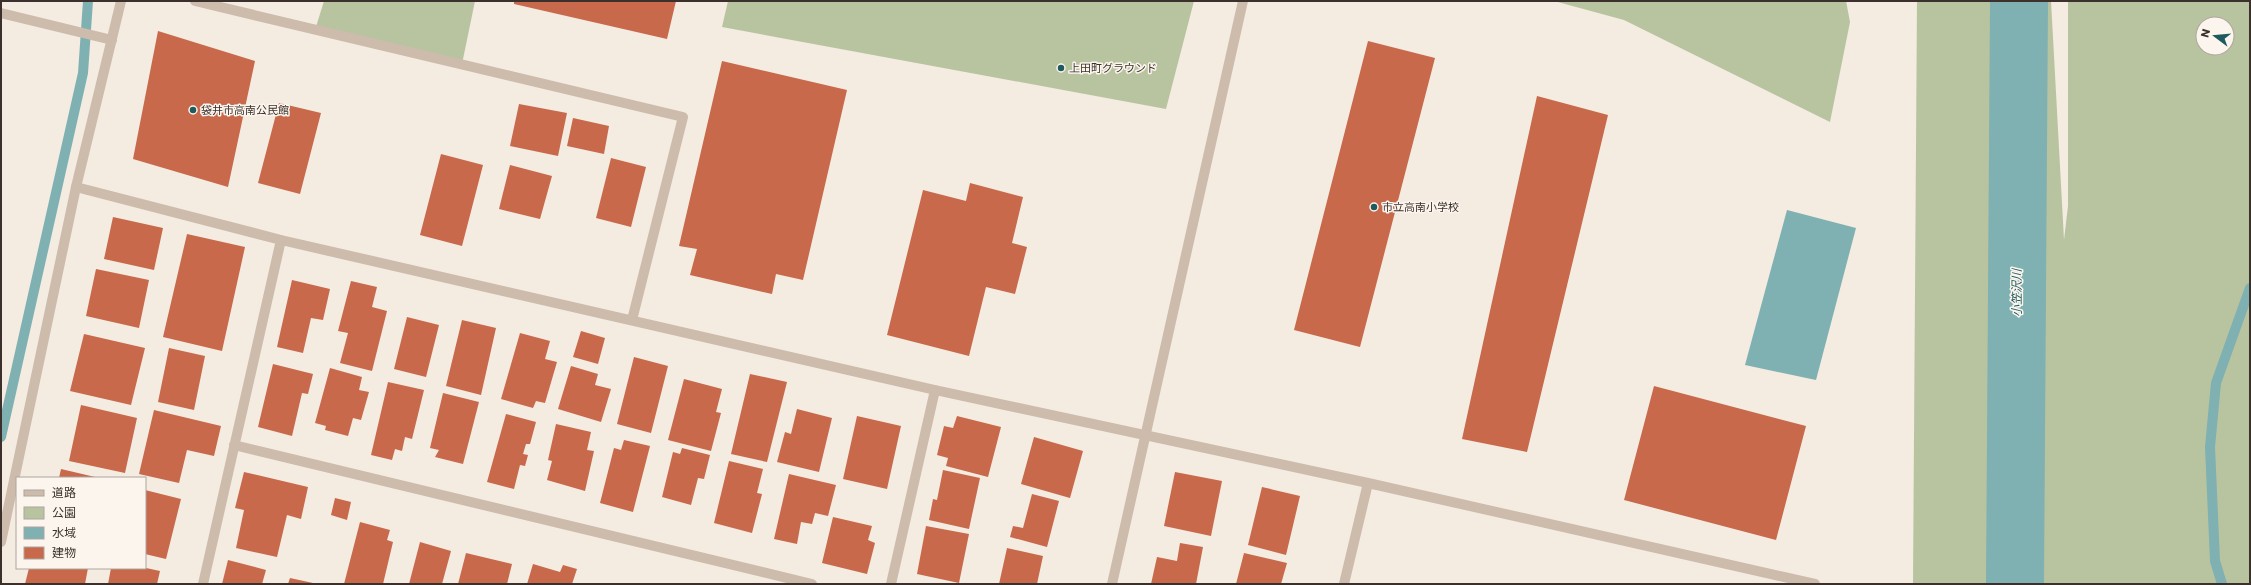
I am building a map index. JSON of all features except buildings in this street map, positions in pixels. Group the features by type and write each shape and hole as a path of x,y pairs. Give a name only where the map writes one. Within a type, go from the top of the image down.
{"street":[{"path":"1,542 76,187 120,1"},
{"path":"195,1 683,117 632,320"},
{"path":"1112,584 1243,1"},
{"path":"1,13 112,40"},
{"path":"76,187 281,240 935,390 1368,483 1815,584"},
{"path":"203,584 281,240"},
{"path":"891,584 935,390"},
{"path":"234,445 812,584"},
{"path":"1344,584 1368,483"}],"green space":[{"path":"324,1 475,1 462,64 315,30"},
{"name":"上田町グラウンド","path":"728,1 1194,1 1166,109 722,27"},
{"path":"1554,1 1846,1 1850,22 1830,122 1624,20"},
{"path":"1917,1 2051,1 2064,240 2068,206 2068,1 2250,1 2250,584 1913,584"}],"water":[{"path":"1787,210 1856,228 1816,380 1745,365"}],"waterway":[{"path":"1,437 83,73 88,1"},
{"name":"小笠沢川","path":"2015,584 2019,1"},
{"path":"2222,584 2215,561 2210,447 2216,383 2250,288"}],"place":[{"name":"上田町グラウンド","path":"1061,68"},
{"name":"袋井市高南公民館","path":"193,110"},
{"name":"市立高南小学校","path":"1374,207"}]}
